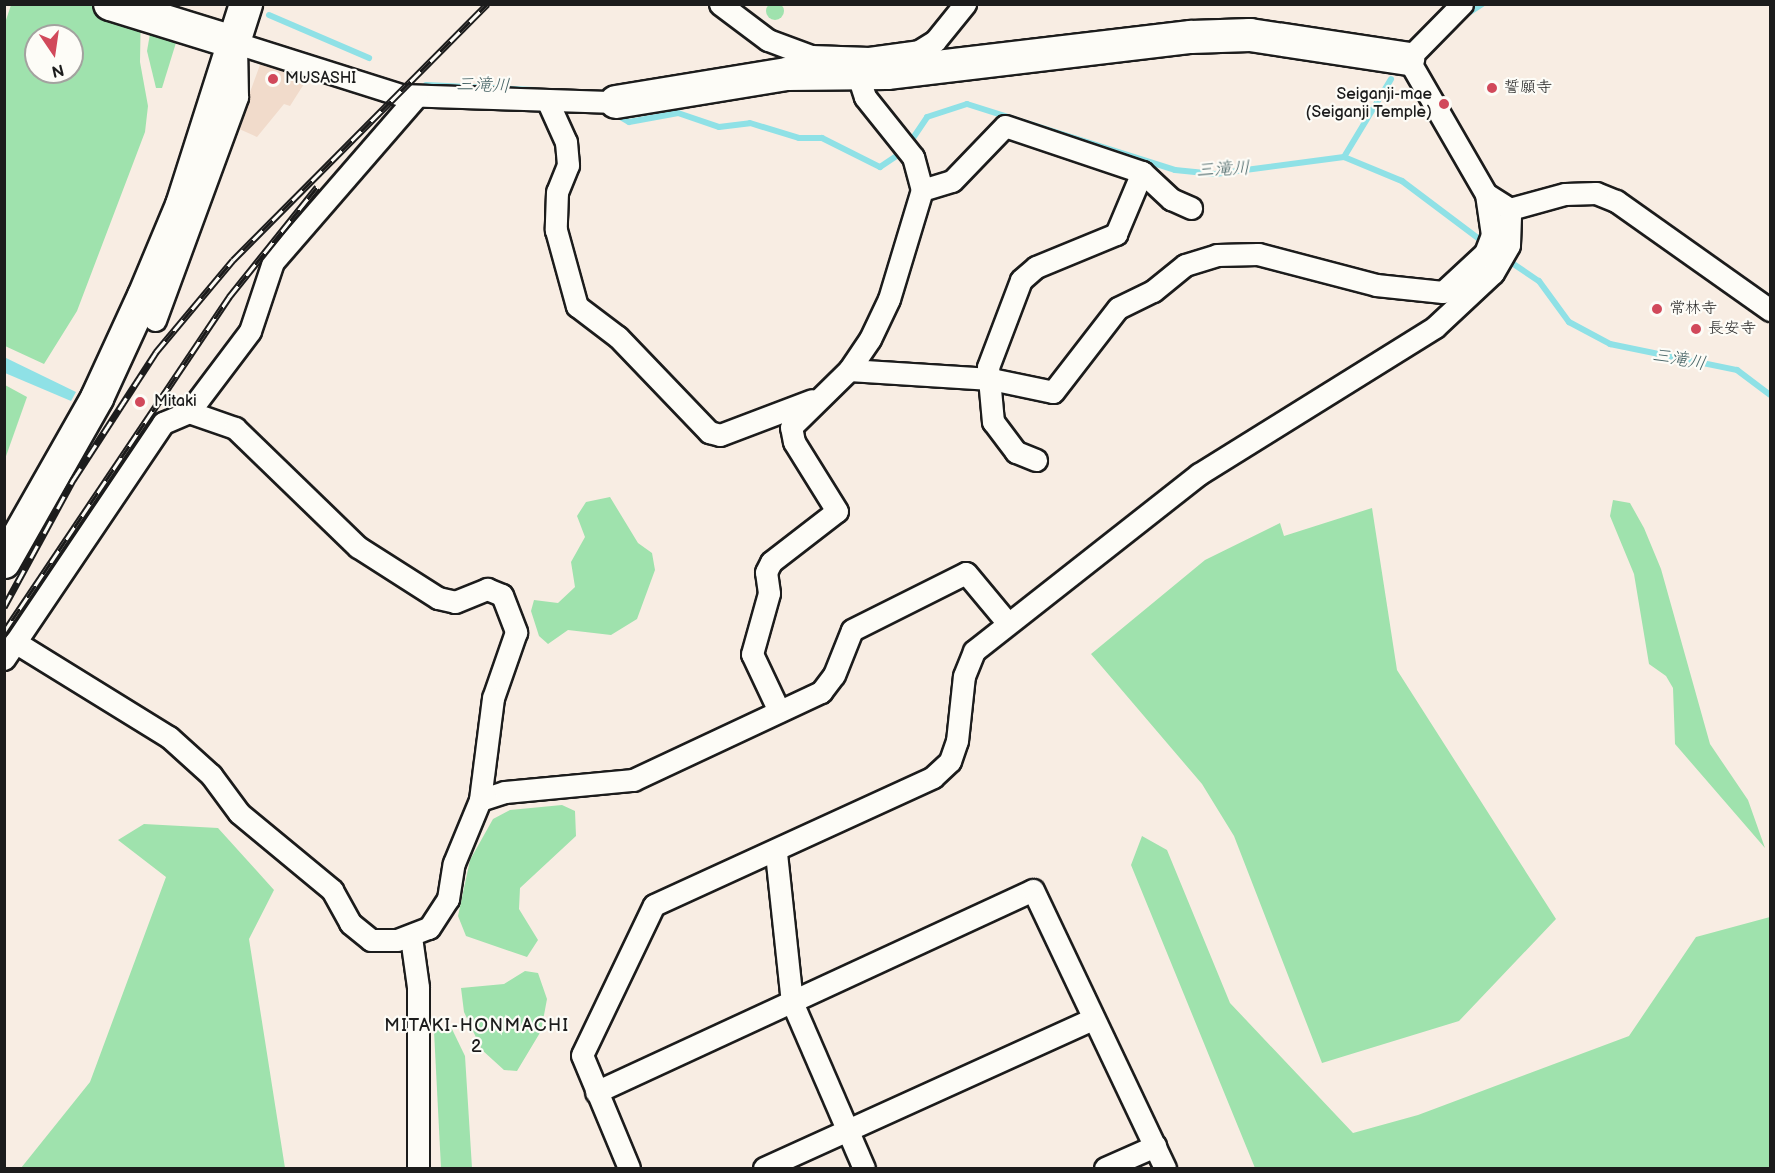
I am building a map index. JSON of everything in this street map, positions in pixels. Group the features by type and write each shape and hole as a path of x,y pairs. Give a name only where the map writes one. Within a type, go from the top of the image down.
{"street":[{"path":"110,4 416,98 616,102 812,65 919,51 935,41 965,4"},
{"path":"4,562 122,346 182,205 225,40 246,4"},
{"path":"720,4 768,40 812,65 857,74 1250,35 1408,59"},
{"path":"1408,59 1462,4"},
{"path":"155,320 237,96 225,40"},
{"path":"849,370 991,379 1053,392 1118,308 1153,291 1185,265 1217,255 1258,255 1376,285 1443,292 1485,253 1492,235 1486,194 1408,59"},
{"path":"779,711 752,654 769,593 766,572 771,562 837,511 836,501 794,442 791,427 813,400 849,370 890,299 922,190 913,157 865,97 857,74"},
{"path":"189,412 235,428 358,547 438,598 455,602 487,589 502,595 516,632 493,698 480,800 454,863 448,899 429,928 411,937 371,940 350,923 332,890 239,813 211,775 169,737 10,651 163,423 189,412 250,330 273,262 416,98"},
{"path":"547,100 566,142 568,165 557,192 556,230 577,306 618,337 710,432 720,435 813,400"},
{"path":"922,190 952,181 1005,126 1142,172 1171,199 1191,208"},
{"path":"1036,460 1016,452 993,422 991,379 988,367 1021,280 1036,267 1116,234 1142,172"},
{"path":"1486,194 1510,209 1565,194 1596,193 1616,201 1770,310"},
{"path":"629,1168 582,1055 654,905 776,853 933,777 950,761 967,668 974,651 1006,621 1199,474 1435,327 1493,273 1509,245 1510,209"},
{"path":"480,800 505,792 633,780 821,692 834,675 852,630 966,573 1006,621"},
{"path":"776,853 792,1002 864,1168"},
{"path":"596,1092 1033,890 1165,1168"},
{"path":"411,937 418,987 418,1168"},
{"path":"764,1168 1094,1019"},
{"path":"1105,1168 1155,1146"}],"shaded area":[{"path":"261,62 309,76 290,106 284,104 257,137 237,128"}],"green space":[{"path":"775,2 781,5 784,11 781,17 775,20 769,17 766,11 769,5"},
{"path":"11,5 141,5 140,62 148,106 145,132 77,311 44,364 5,346 4,26"},
{"path":"154,11 183,20 162,88 156,88 147,51"},
{"path":"5,385 27,397 5,459"},
{"path":"610,497 638,543 652,553 655,570 637,619 611,635 568,630 548,644 539,636 531,611 534,600 558,603 575,587 571,562 585,537 577,516 586,502"},
{"path":"1613,500 1630,503 1644,528 1661,569 1710,744 1748,800 1765,848 1675,744 1673,688 1666,676 1649,664 1634,574 1610,516"},
{"path":"1372,508 1397,670 1556,919 1459,1021 1322,1063 1234,836 1202,784 1091,654 1205,560 1280,523 1284,536"},
{"path":"562,805 575,811 576,836 520,888 519,909 538,940 527,957 466,936 458,916 470,860 493,819 510,810"},
{"path":"144,824 218,828 274,890 249,939 285,1168 21,1168 90,1082 166,877 118,840"},
{"path":"1142,836 1167,850 1230,1003 1353,1133 1418,1115 1629,1036 1696,937 1770,917 1770,1168 1255,1168 1131,865"},
{"path":"525,971 538,973 547,999 541,1031 517,1071 504,1070 482,1050 464,1012 461,988 504,984"},
{"path":"451,1027 465,1056 472,1168 441,1168 434,1031"}],"water":[{"path":"4,357 76,392 71,401 5,373"}],"waterway":[{"path":"1450,25 1482,4"},
{"name":"三滝川","path":"269,15 369,58"},
{"path":"1344,157 1391,79"},
{"name":"三滝川","path":"426,85 534,90"},
{"name":"三滝川","path":"909,144 927,117 967,104 1175,170 1215,174 1344,157 1402,181 1486,244"},
{"name":"三滝川","path":"615,114 629,122 678,113 719,127 750,123 799,138 822,138 880,167 902,152"},
{"name":"三滝川","path":"1506,259 1539,281 1569,322 1610,344 1737,370 1770,395"}],"railway":[{"path":"4,607 73,480 156,352 233,260 487,4"},
{"path":"4,632 229,297 317,187"}],"place":[{"name":"MUSASHI","path":"273,79"},
{"name":"誓願寺","path":"1492,88"},
{"name":"Seiganji-mae (Seiganji Temple)","path":"1444,104"},
{"name":"常林寺","path":"1657,309"},
{"name":"長安寺","path":"1696,329"},
{"name":"Mitaki","path":"140,402"}],"district":[{"name":"MITAKI-HONMACHI 2","path":"477,1037"}]}
